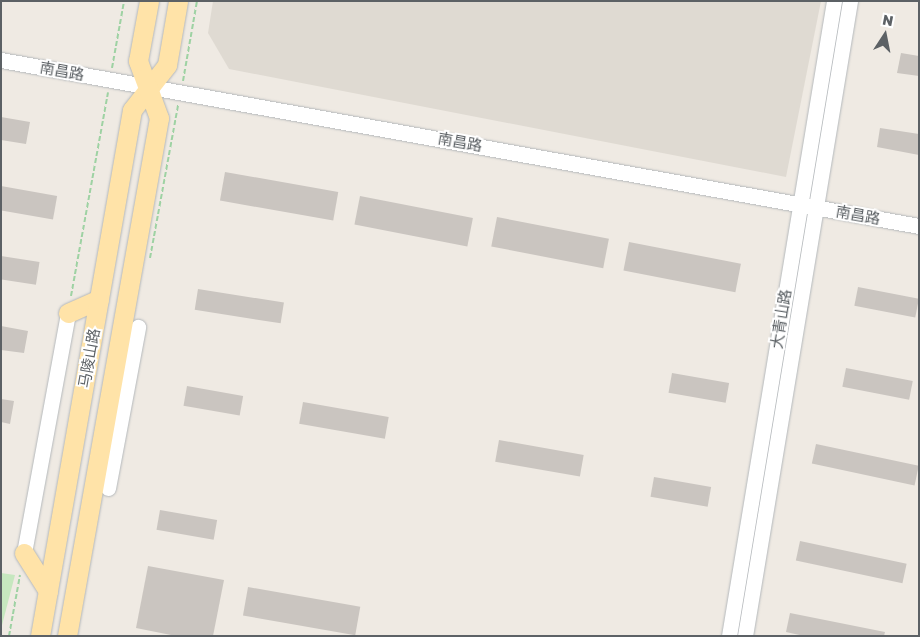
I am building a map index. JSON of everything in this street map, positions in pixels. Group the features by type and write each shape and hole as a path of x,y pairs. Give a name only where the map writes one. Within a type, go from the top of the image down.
{"main road":[{"name":"马陵山路","path":"67,636 159,118 150,87 138,61 149,1"},
{"name":"马陵山路","path":"40,636 132,110 167,65 178,1"},
{"path":"68,313 99,299"},
{"path":"126,307 138,327"},
{"path":"91,500 108,488"},
{"path":"24,553 48,592"}],"street":[{"name":"大青山路","path":"728,636 834,1"},
{"name":"大青山路","path":"745,636 850,1"},
{"name":"南昌路","path":"1,60 919,226"},
{"path":"24,553 68,313"},
{"path":"108,488 138,327"}],"path":[{"path":"68,313 124,1"},
{"path":"150,258 197,1"},
{"path":"9,636 24,553"}],"shaded area":[{"path":"213,1 821,1 786,177 229,69 208,33"}],"green space":[{"path":"1,573 15,575 1,629"}],"building":[{"path":"901,53 919,56 919,76 897,73"},
{"path":"1,117 30,122 26,144 1,140"},
{"path":"880,128 919,134 919,155 877,147"},
{"path":"225,172 338,192 333,221 220,201"},
{"path":"1,186 57,196 53,220 1,210"},
{"path":"360,196 473,218 467,246 354,224"},
{"path":"497,217 609,239 603,268 491,246"},
{"path":"629,242 741,264 735,292 623,270"},
{"path":"1,256 40,262 36,285 1,279"},
{"path":"858,287 919,299 915,317 854,306"},
{"path":"198,289 284,303 281,323 195,310"},
{"path":"1,326 28,331 24,353 1,350"},
{"path":"846,368 913,381 909,400 842,387"},
{"path":"672,373 729,383 726,403 669,393"},
{"path":"187,386 243,396 240,416 184,406"},
{"path":"1,399 14,401 10,424 1,422"},
{"path":"303,402 389,417 385,439 299,424"},
{"path":"499,440 584,455 580,477 495,462"},
{"path":"816,444 919,466 915,485 812,464"},
{"path":"654,477 711,487 708,507 651,497"},
{"path":"160,510 217,520 214,540 157,530"},
{"path":"800,541 907,564 902,583 796,561"},
{"path":"148,566 224,580 213,636 176,636 136,628"},
{"path":"248,587 360,607 355,635 243,616"},
{"path":"790,613 885,632 884,636 804,636 786,632"}]}
